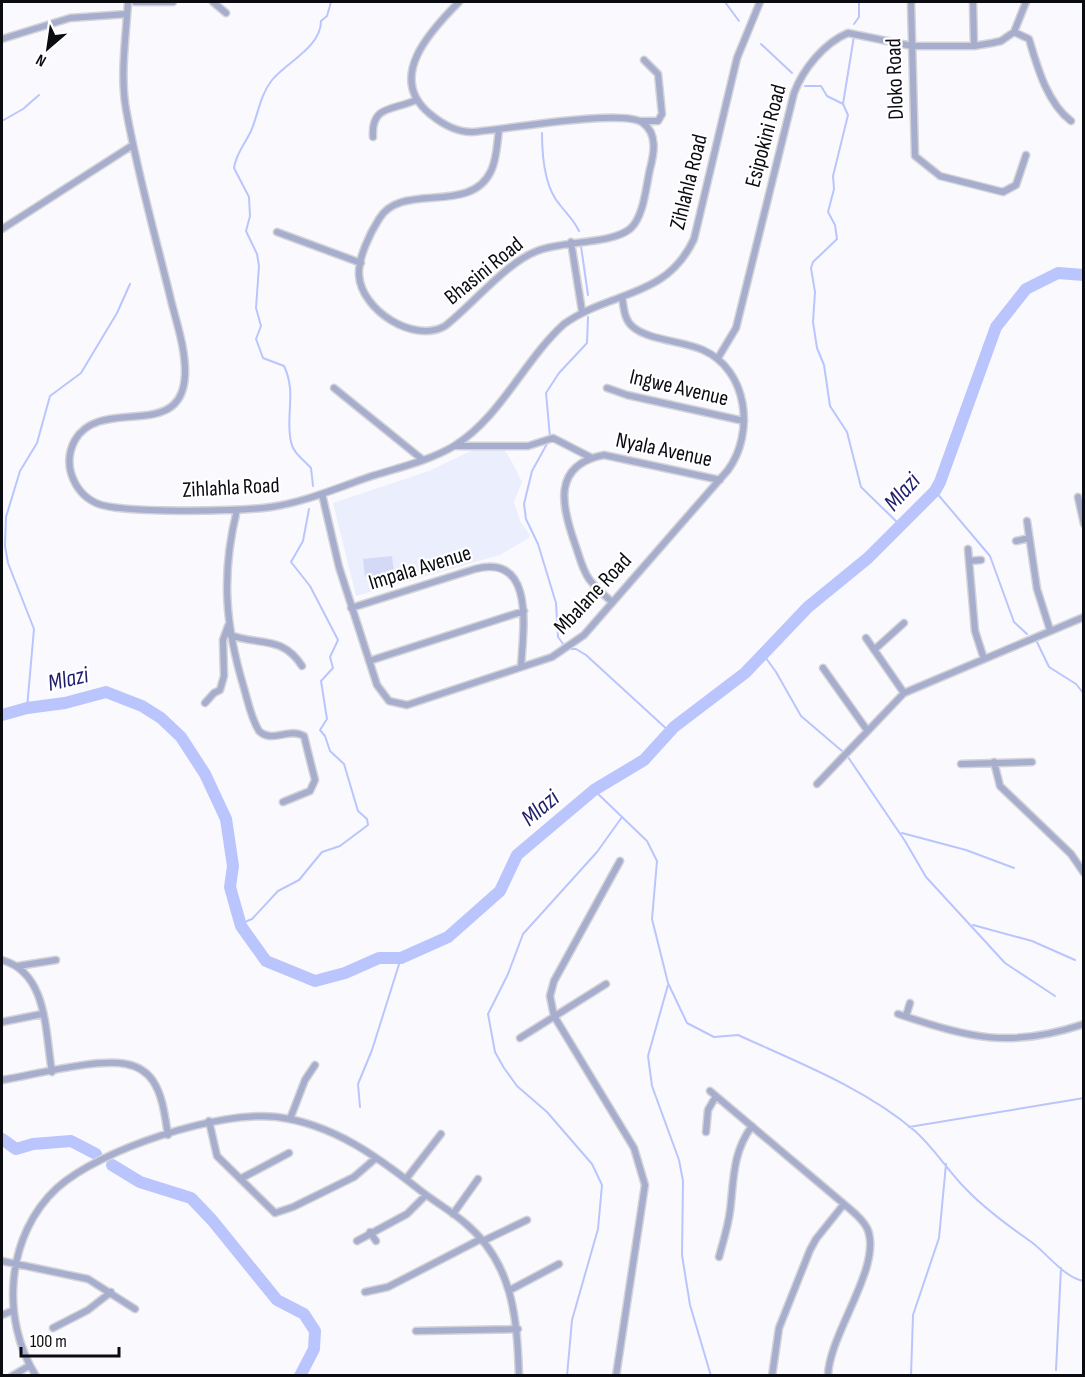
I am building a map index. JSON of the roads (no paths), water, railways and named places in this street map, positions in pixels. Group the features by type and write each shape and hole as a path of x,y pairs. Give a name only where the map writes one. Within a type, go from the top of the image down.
{"street":[{"name":"Zihlahla Road","path":"128,2 124,99 177,320 184,381 177,398 164,412 142,417 111,417 86,428 79,434 70,452 71,474 81,492 102,505 237,510 282,505 322,494 423,460 454,446 477,427 556,331 582,311 662,280 678,265 694,239 737,58 760,2"},
{"path":"135,2 173,2"},
{"path":"213,2 226,13"},
{"path":"459,2 434,28 419,53 410,79 411,90 416,100 432,116 455,129 472,132 626,117 642,121 658,121 662,114 658,74 644,60"},
{"name":"Dloko Road","path":"911,2 915,156 940,176 1003,192 1016,185 1026,155"},
{"path":"973,2 974,46"},
{"path":"1026,2 1014,32 1029,39 1034,62 1053,100 1062,114 1071,121"},
{"path":"2,39 70,18 127,14"},
{"name":"Esipokini Road","path":"718,358 736,328 794,93 801,77 829,44 848,33 912,46 974,46 1001,41 1014,32"},
{"path":"373,138 373,120 377,114 416,100"},
{"name":"Bhasini Road","path":"499,130 493,166 481,185 460,195 405,202 388,208 380,218 361,263 359,273 362,290 372,304 406,327 430,332 453,320 526,256 539,250 571,242 617,235 629,229 636,220 654,153 653,135 642,121"},
{"path":"2,229 134,145"},
{"path":"277,232 361,263"},
{"path":"571,242 582,311"},
{"path":"622,297 628,321 637,330 691,345 718,358"},
{"name":"Mbalane Road","path":"322,494 332,541 351,608 380,692 389,701 401,705 521,667 566,650 584,634 720,480 740,448 744,421 743,406 737,388 718,358"},
{"path":"334,388 423,460"},
{"name":"Ingwe Avenue","path":"607,388 617,393 744,421"},
{"path":"454,446 528,446 553,438 592,458"},
{"name":"Nyala Avenue","path":"612,602 586,574 563,509 567,479 576,468 592,458 613,456 720,480"},
{"path":"1078,497 1082,507 1083,524"},
{"path":"237,510 227,558 230,635 259,731 270,737 297,732 306,739 315,784 306,794 283,802"},
{"path":"1027,520 1039,597 1050,630"},
{"path":"1016,540 1029,538"},
{"path":"968,549 975,631 984,659"},
{"path":"969,561 981,560"},
{"name":"Impala Avenue","path":"351,608 492,566 501,568 512,577 521,593 524,611 521,667"},
{"path":"369,661 524,611"},
{"path":"817,784 904,693 1083,617"},
{"path":"874,650 904,623"},
{"path":"205,704 214,693 220,690 223,681 223,640 229,624"},
{"path":"230,635 279,645 292,653 302,666"},
{"path":"866,638 904,693"},
{"path":"823,668 867,730"},
{"path":"994,762 1000,786 1071,854 1083,873"},
{"path":"961,764 1032,762"},
{"path":"616,1376 645,1185 634,1148 554,1016 550,996 554,981 620,861"},
{"path":"2,960 18,966 33,981 42,1014 52,1072"},
{"path":"18,966 56,960"},
{"path":"520,1038 606,984"},
{"path":"906,1017 910,1003"},
{"path":"2,1022 42,1014"},
{"path":"898,1014 967,1035 996,1039 1042,1037 1083,1024"},
{"path":"2,1080 110,1063 137,1067 149,1076 157,1088 168,1134"},
{"path":"290,1119 305,1080 315,1065"},
{"path":"706,1132 708,1110 713,1094 844,1204 865,1225 871,1251 831,1357 828,1376"},
{"path":"36,1376 29,1366 18,1338 12,1311 14,1264 32,1221 61,1185 98,1161 168,1134 209,1121 250,1116 290,1119 329,1131 376,1158 406,1179 453,1214 482,1240 498,1262 510,1290 518,1329 519,1376"},
{"path":"209,1121 217,1156 274,1212 280,1213 354,1177 376,1158"},
{"path":"719,1257 730,1211 736,1156 752,1126"},
{"path":"406,1179 441,1134"},
{"path":"240,1179 289,1153"},
{"path":"453,1214 478,1179"},
{"path":"357,1241 407,1214 426,1195"},
{"path":"772,1376 779,1328 810,1250 844,1204"},
{"path":"365,1292 388,1287 527,1220"},
{"path":"370,1233 376,1241"},
{"path":"721,1248 730,1252"},
{"path":"2,1261 79,1277 111,1292 135,1309"},
{"path":"510,1290 559,1264"},
{"path":"53,1328 88,1310 111,1292"},
{"path":"2,1315 12,1311"},
{"path":"416,1331 518,1329"},
{"path":"12,1376 29,1366"}],"waterway":[{"path":"313,486 311,468 296,453 291,442 288,376 284,366 263,358 256,339 261,326 256,308 259,266 257,254 246,231 250,216 249,197 234,168 268,86 278,73 302,54 315,39 320,30 321,21 327,16 331,2"},
{"path":"725,2 739,21"},
{"path":"854,24 859,17 859,2"},
{"path":"843,104 854,36"},
{"path":"761,44 792,73"},
{"path":"805,86 821,86 827,96 843,104 848,115 833,176 834,189 828,212 835,225 837,239 813,262 811,268 815,292 813,322 817,348 824,365 830,406 847,432 861,487 901,526"},
{"path":"2,121 23,109 39,95"},
{"path":"542,133 543,161 550,189 579,231"},
{"path":"581,246 588,295"},
{"name":"Mlazi","path":"2,715 27,708 65,703 106,692 142,706 161,718 181,737 205,774 226,819 233,866 230,887 241,926 266,961 315,981 345,973 379,958 401,958 448,937 500,891 517,855 594,790 644,760 674,727 745,673 808,607 868,558 935,491 940,482 996,327 1026,289 1058,273 1084,275"},
{"path":"27,708 34,629 8,563 5,546 6,517 20,471 37,443 50,396 81,373 117,313 130,284"},
{"path":"550,437 546,393 559,373 587,343 588,317"},
{"path":"548,442 532,471 524,504 526,519 538,544 556,603 558,637 567,649 576,649 586,655 670,732"},
{"path":"935,491 990,556 1014,622 1027,634"},
{"path":"240,924 252,919 278,891 299,880 322,852 340,846 368,825 367,819 358,811 344,764 330,751 325,736 320,730 327,719 321,681 333,668 330,657 338,640 310,586 291,562 303,541 309,509"},
{"path":"1036,640 1049,667 1076,684 1084,694"},
{"path":"763,654 801,716 842,751"},
{"path":"848,757 905,841 926,877 1005,963 1055,996"},
{"path":"594,790 647,841 657,861 652,919 668,983 687,1023 714,1037 738,1035 830,1077 875,1102 915,1131 959,1182 989,1210 1036,1246 1062,1270 1084,1281"},
{"path":"567,1376 572,1320 598,1229 602,1185 592,1164 547,1112 517,1086 504,1068 495,1052 488,1014 508,974 523,934 597,852 622,817"},
{"path":"902,833 966,850 1014,868"},
{"path":"973,925 1032,941 1075,960"},
{"path":"360,1107 358,1084 372,1050 401,958"},
{"path":"668,985 648,1056 652,1086 679,1160 683,1181 682,1255 690,1305 711,1376"},
{"path":"909,1127 1084,1098"},
{"path":"2,1139 16,1149 33,1144 71,1141 96,1154"},
{"path":"911,1376 913,1315 939,1238 946,1164"},
{"path":"112,1165 140,1182 191,1198 212,1220 277,1300 304,1314 315,1331 314,1349 300,1376"},
{"path":"1056,1370 1061,1268"}]}
